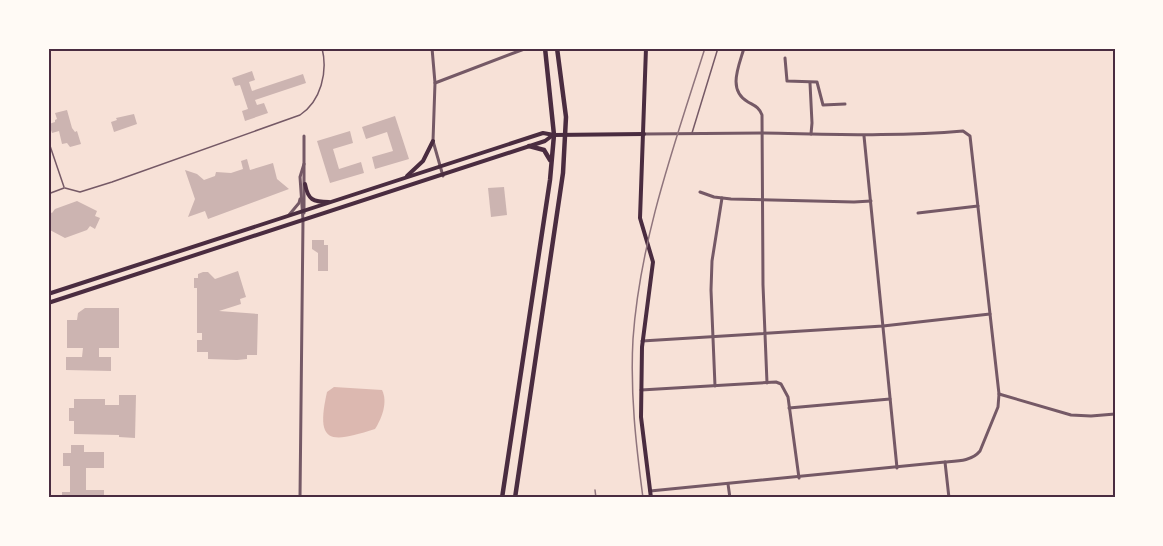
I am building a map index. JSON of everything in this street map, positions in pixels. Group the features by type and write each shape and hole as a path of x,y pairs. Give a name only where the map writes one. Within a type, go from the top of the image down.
{"main road":[{"path":"502,498 552,163 554,135 545,48"},
{"path":"515,498 562,188 565,111 557,48"},
{"path":"646,48 640,218 652,262 642,341 641,417 651,498"},
{"path":"48,294 543,133 554,135 644,134"},
{"path":"48,303 443,176 545,141 554,135"},
{"path":"405,178 423,161 433,141"},
{"path":"529,146 544,150 552,163"},
{"path":"305,184 307,194 311,198 316,201 333,202"}],"street":[{"path":"432,48 435,83 433,141 443,176"},
{"path":"435,83 527,48"},
{"path":"744,48 735,85 742,98 758,107 762,133 767,383"},
{"path":"785,58 787,81 817,82 823,105 845,104"},
{"path":"810,83 811,134"},
{"path":"644,134 762,133 913,136 963,131 967,133 970,139 999,394 998,407 980,451 971,459 799,478 650,491"},
{"path":"300,498 304,136"},
{"path":"864,136 897,468"},
{"path":"288,217 299,203 300,177 304,164"},
{"path":"700,192 722,198 762,201 871,201"},
{"path":"300,194 303,212"},
{"path":"715,386 712,261 722,198"},
{"path":"918,213 978,206"},
{"path":"642,341 883,326 990,314"},
{"path":"641,390 776,382 781,384 788,397 799,478"},
{"path":"999,394 1071,415 1115,414"},
{"path":"789,408 890,399"},
{"path":"945,462 949,498"},
{"path":"728,484 730,498"}],"lane":[{"path":"48,194 64,188 80,192 112,182 300,115 318,95 324,64 322,48"},
{"path":"692,134 718,48"},
{"path":"48,141 64,188"}],"shaded area":[{"path":"334,387 382,390 383,410 375,429 347,437 330,436 325,431 323,422 327,392"}],"building":[{"path":"252,71 255,80 249,82 252,91 303,74 306,83 255,100 257,105 264,103 268,113 245,121 242,111 248,109 240,85 235,86 232,78"},
{"path":"67,110 72,128 75,132 77,131 81,144 70,147 67,143 62,144 59,131 52,133 49,124 57,119 55,113"},
{"path":"134,114 137,124 114,132 111,122 117,120 116,118"},
{"path":"395,116 409,159 375,169 372,157 393,151 387,132 366,139 362,127"},
{"path":"350,131 353,143 333,149 339,169 361,162 364,173 330,183 317,141"},
{"path":"247,159 250,170 273,163 277,179 289,189 208,219 205,211 188,217 195,199 185,170 197,174 204,180 215,176 216,172 231,173 243,169 241,161"},
{"path":"504,187 507,215 491,217 488,188"},
{"path":"77,201 97,211 95,216 100,218 95,229 90,226 87,230 65,238 48,229 48,211 52,213 55,209"},
{"path":"312,240 324,240 324,245 328,245 328,271 318,271 318,253 312,249"},
{"path":"238,271 246,297 240,299 241,304 219,311 258,314 257,355 247,355 247,359 237,360 208,359 208,352 197,352 197,340 202,340 202,333 197,333 197,288 194,288 194,278 198,278 198,274 203,272 208,272 215,279"},
{"path":"85,308 119,308 119,348 99,348 99,357 111,357 111,371 66,370 66,357 82,357 83,348 67,348 67,320 77,320 78,313"},
{"path":"119,395 136,395 135,438 119,437 119,435 74,434 74,421 69,421 69,408 74,408 74,399 105,399 105,405 119,405"},
{"path":"71,445 84,445 84,452 104,452 104,468 86,468 86,490 104,490 104,498 62,498 62,492 70,492 70,466 63,466 63,453 71,453"}],"railway":[{"path":"643,498 632,379 637,302 660,192 705,48"},
{"path":"595,490 596,498"}]}
